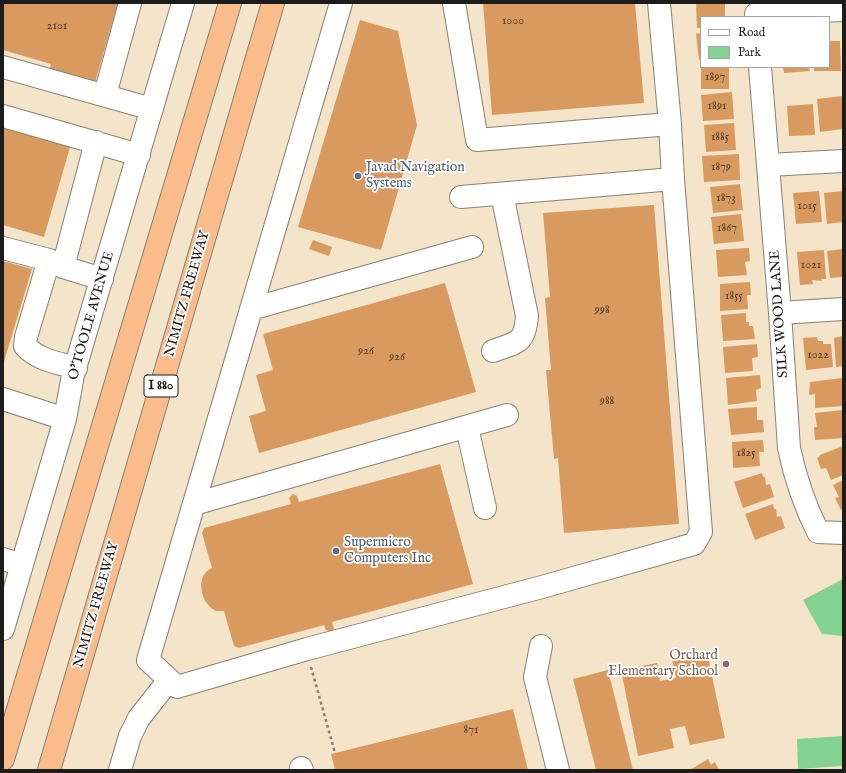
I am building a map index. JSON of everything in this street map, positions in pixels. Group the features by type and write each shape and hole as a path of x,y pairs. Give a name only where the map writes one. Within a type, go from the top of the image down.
{"highway":[{"path":"3,759 230,3"},
{"name":"NIMITZ FREEWAY","path":"49,770 273,3"}],"street":[{"path":"105,95 130,3"},
{"name":"O’TOOLE AVENUE","path":"3,629 13,562 65,419 73,375 183,3"},
{"path":"341,3 148,660 177,688 307,649 542,587 694,544 700,532 660,3"},
{"path":"454,3 477,140 670,124"},
{"path":"756,11 843,10"},
{"path":"3,66 152,109"},
{"name":"SILK WOOD LANE","path":"760,68 780,313 789,448 809,514 818,532 843,533"},
{"path":"3,116 139,155"},
{"path":"76,368 44,359 30,352 25,346 26,337 56,263 96,142"},
{"path":"768,166 843,161"},
{"path":"461,197 673,179"},
{"path":"493,351 519,341 526,330 527,316 502,194"},
{"path":"251,309 472,247"},
{"path":"3,248 56,263 102,279"},
{"path":"780,313 843,309"},
{"path":"3,399 65,419"},
{"path":"194,504 506,415"},
{"path":"467,427 485,508"},
{"path":"541,646 535,677 558,770"},
{"path":"120,770 130,736 140,718 169,680"}],"path":[{"path":"307,649 335,753"}],"green space":[{"path":"843,579 843,636 822,634 803,600"},
{"path":"843,736 843,766 798,769 797,739"}],"building":[{"path":"3,3 118,3 94,86 49,72 51,64 3,50"},
{"path":"483,3 635,3 644,103 492,115"},
{"path":"696,3 725,3 725,16 700,16 700,28 697,28"},
{"name":"Javad Navigation Systems","path":"360,20 398,31 417,125 381,250 298,227"},
{"path":"700,33 700,60 699,60 696,34"},
{"path":"830,41 840,41 841,71 814,71 814,68 830,68"},
{"path":"701,68 729,68 729,89 701,89"},
{"path":"783,68 809,68 810,71 784,73"},
{"path":"732,92 734,119 703,121 701,95"},
{"path":"843,96 843,129 820,132 817,99"},
{"path":"813,104 815,135 789,136 787,106"},
{"path":"734,123 736,150 706,152 704,125"},
{"path":"3,124 71,144 44,237 3,225"},
{"path":"739,154 740,180 704,182 702,156"},
{"path":"740,184 743,210 713,213 710,187"},
{"path":"819,191 822,222 796,224 793,193"},
{"path":"843,191 843,222 827,224 824,193"},
{"path":"654,205 679,524 564,533 558,458 554,459 546,370 551,370 545,298 550,297 543,213"},
{"path":"741,214 744,241 714,244 711,217"},
{"path":"313,240 332,247 329,256 309,249"},
{"path":"749,248 750,261 745,262 747,275 718,277 716,250"},
{"path":"843,249 843,277 830,278 827,251"},
{"path":"824,250 826,279 821,279 822,281 812,280 813,284 800,285 797,252"},
{"path":"3,261 32,269 3,365"},
{"path":"750,282 751,295 747,295 748,309 720,311 720,284"},
{"path":"445,283 476,392 259,453 249,416 266,411 256,375 273,370 263,334"},
{"path":"746,313 746,322 749,322 749,326 753,326 755,339 723,341 721,315"},
{"path":"843,336 843,366 836,367 834,338"},
{"path":"817,337 818,341 823,341 823,344 831,344 833,367 806,370 803,338"},
{"path":"757,344 758,357 752,358 753,371 725,373 723,347"},
{"path":"760,375 761,388 756,390 757,401 728,405 726,378"},
{"path":"842,378 843,406 815,408 815,394 809,395 810,382"},
{"path":"757,407 757,420 763,420 764,432 731,435 728,409"},
{"path":"843,410 843,438 815,440 814,427 817,427 815,413"},
{"path":"763,440 764,452 759,452 760,466 733,468 732,442"},
{"path":"843,446 843,475 831,480 826,468 821,469 817,458 820,455"},
{"name":"Supermicro Computers Inc","path":"440,464 473,584 332,622 334,629 331,632 326,630 324,625 239,648 234,646 224,611 216,611 211,608 205,601 202,593 201,584 203,576 212,568 202,533 204,528 291,504 289,498 293,494 297,496 299,502"},
{"path":"762,473 763,477 765,477 766,485 770,484 774,497 743,508 734,482"},
{"path":"843,480 843,509 841,510 835,498 839,497 833,485"},
{"path":"773,504 774,509 776,509 777,517 781,516 785,528 755,540 745,514"},
{"path":"707,652 725,738 690,745 685,726 670,729 674,748 638,756 621,670 657,663 660,681 676,678 672,659"},
{"path":"608,670 633,770 596,770 573,679"},
{"path":"513,709 528,770 335,770 331,754"},
{"path":"708,759 711,765 715,762 719,770 690,770"}],"place":[{"name":"Javad Navigation Systems","path":"358,176"},
{"name":"Supermicro Computers Inc","path":"336,551"},
{"name":"Orchard Elementary School","path":"726,664"}]}
